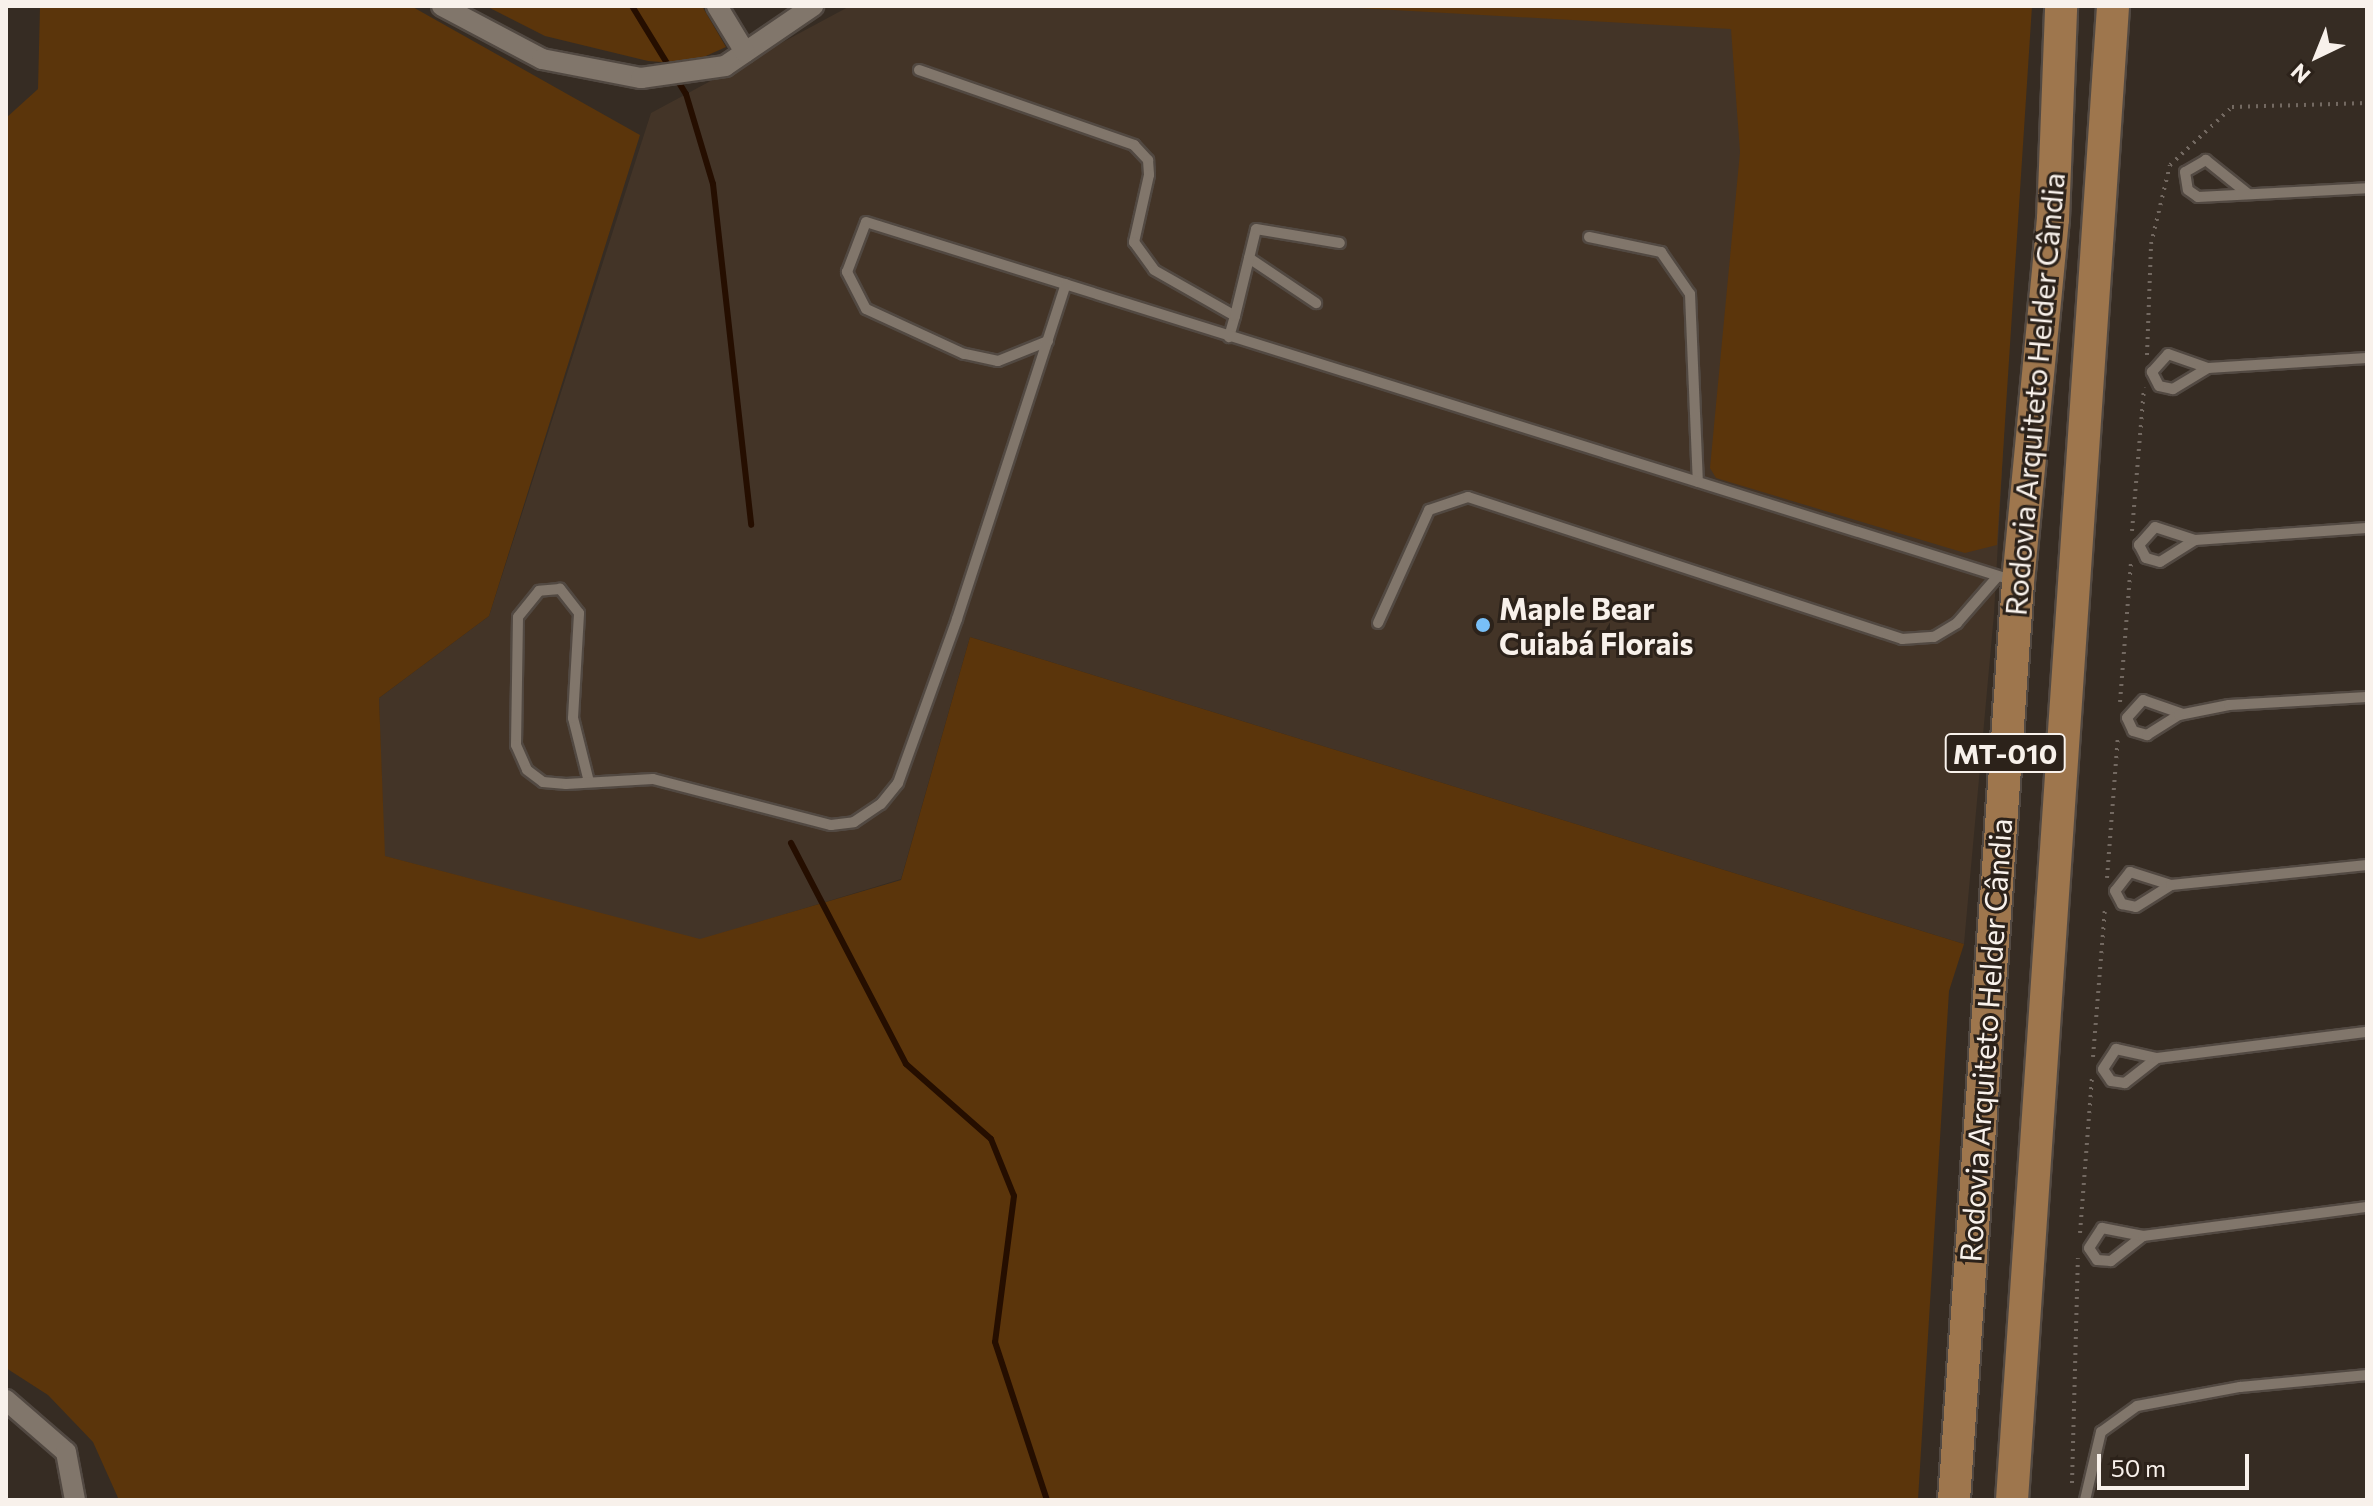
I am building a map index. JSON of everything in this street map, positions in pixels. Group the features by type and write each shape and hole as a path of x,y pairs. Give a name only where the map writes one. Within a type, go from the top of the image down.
{"main road":[{"name":"Rodovia Arquiteto Helder Cândia","path":"1954,1500 2008,579 2053,219 2061,6"},
{"name":"Rodovia Arquiteto Helder Cândia","path":"2012,1500 2113,6"}],"street":[{"path":"442,6 542,59 606,74 699,75 745,52 813,6"},
{"path":"717,6 745,52"},
{"path":"6,1400 66,1452 75,1500"}],"lane":[{"path":"919,70 1134,145 1148,160 1149,175 1134,242 1154,270 1235,316"},
{"path":"2247,193 2206,160 2185,172 2188,190 2198,197 2367,188"},
{"path":"1048,341 998,361 964,354 866,309 847,272 866,222 2008,579"},
{"path":"1229,337 1256,229 1340,243"},
{"path":"1589,237 1661,252 1690,294 1698,482"},
{"path":"1249,258 1316,303"},
{"path":"589,782 573,718 579,613 560,589 539,591 518,617 516,745 527,770 543,782 589,782 653,779 831,825 854,822 881,804 898,783 1066,284"},
{"path":"2208,368 2173,389 2159,386 2152,372 2168,354 2208,368 2367,358"},
{"path":"1378,623 1429,510 1468,497 1902,639 1934,637 1957,623 2008,579"},
{"path":"2195,540 2160,562 2146,558 2139,545 2155,527 2195,540 2367,528"},
{"path":"2183,714 2147,735 2133,731 2127,718 2143,700 2183,714 2367,697"},
{"path":"2171,885 2136,907 2122,904 2115,891 2130,872 2171,885 2367,865"},
{"path":"2157,1058 2125,1083 2111,1081 2103,1069 2116,1049 2157,1058 2367,1032"},
{"path":"2143,1236 2111,1261 2097,1260 2089,1248 2102,1228 2143,1236 2367,1207"},
{"path":"2085,1500 2101,1432 2126,1411 2240,1387 2367,1375"}],"shaded area":[{"path":"40,6 411,6 640,135 489,616 379,698 385,856 700,939 901,880 970,637 1964,944 1949,991 1918,1500 119,1500 93,1442 48,1395 6,1368 6,118 38,89"},
{"path":"486,6 702,6 726,47 688,64 648,61 545,36"},
{"path":"850,6 1559,6 2027,22 1994,614 1964,944 970,637 901,879 700,940 384,856 379,698 489,616 651,113"},
{"path":"1323,6 2032,6 1997,545 1965,553 1716,478 1710,468 1740,152 1731,29"}],"waterway":[{"path":"632,6 686,94 713,184 751,525"},
{"path":"791,843 906,1064 991,1139 1014,1196 995,1342 1047,1500"}],"place":[{"name":"Maple Bear Cuiabá Florais","path":"1483,625"}]}
